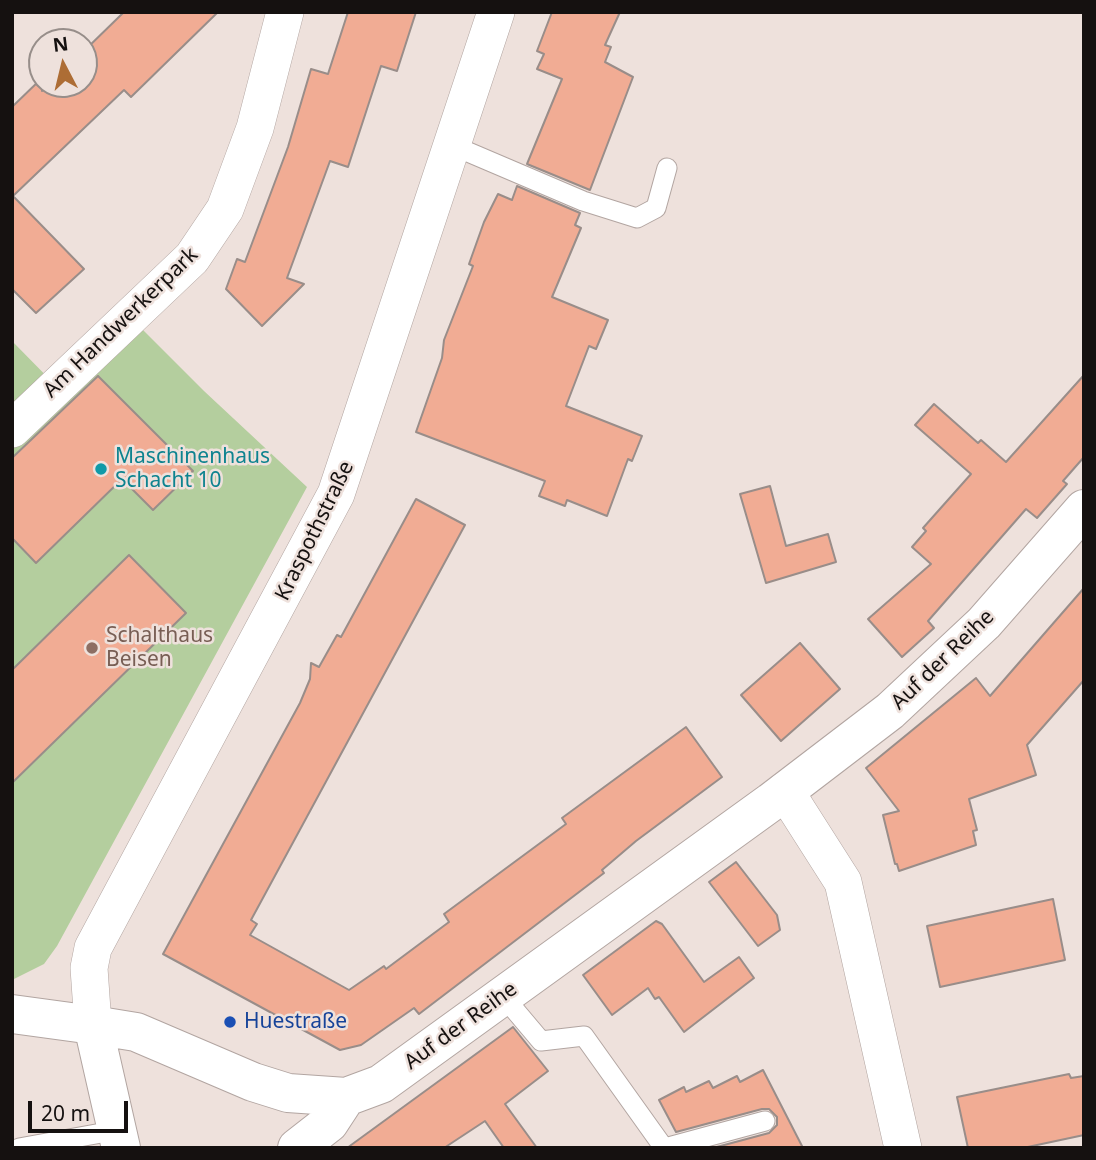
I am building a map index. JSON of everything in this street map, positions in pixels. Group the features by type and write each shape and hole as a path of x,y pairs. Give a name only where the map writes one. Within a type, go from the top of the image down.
{"main road":[{"name":"Auf der Reihe","path":"12,1014 136,1032 253,1083 288,1093 346,1097 381,1084 785,791 890,711 975,632 1084,509"},
{"path":"93,1025 120,1139"},
{"path":"297,1148 329,1123 346,1097"}],"street":[{"name":"Am Handwerkerpark","path":"12,429 192,258 225,209 255,128 285,12"},
{"name":"Kraspothstraße","path":"93,1025 89,968 93,948 336,494 454,146 496,12"},
{"path":"785,791 843,882 904,1148"}],"lane":[{"path":"454,146 583,201 638,218 656,208 667,168"},
{"path":"503,996 541,1041 583,1036 665,1148 765,1121"},
{"path":"19,1148 120,1139"}],"green space":[{"path":"140,327 307,487 57,946 44,964 12,980 12,341 67,397"}],"building":[{"path":"124,12 218,12 131,97 124,90 13,196 84,269 36,313 12,289 12,107 28,92 28,98 98,98 98,37"},
{"path":"348,12 416,12 397,71 381,66 348,167 330,161 287,278 304,284 262,326 226,289 237,259 245,262 288,147 311,69 328,74"},
{"path":"552,12 620,12 605,45 611,47 605,62 633,77 590,190 527,164 562,79 537,69 544,54 537,51"},
{"path":"517,186 580,213 575,225 581,228 552,297 608,320 596,349 589,346 566,406 642,436 632,461 628,459 607,516 567,500 565,506 539,496 545,481 416,432 442,358 444,340 473,266 469,264 484,222 498,194 512,200"},
{"path":"1084,375 1084,457 1063,481 1067,484 1037,518 1026,509 928,621 934,628 902,657 868,619 931,564 912,547 926,531 923,528 971,474 915,425 934,404 978,443 981,440 1006,462"},
{"name":"Maschinenhaus Schacht 10","path":"98,376 193,471 153,510 122,479 36,563 12,538 12,458"},
{"path":"770,486 786,546 828,534 836,562 766,583 740,494"},
{"path":"416,499 465,525 251,920 257,924 250,935 349,990 384,966 386,969 449,922 444,914 566,824 562,818 686,727 722,777 636,841 602,870 604,873 419,1014 414,1008 361,1045 340,1050 163,954 300,703 310,679 311,663 319,667 337,635 341,637"},
{"name":"Schalthaus Beisen","path":"129,555 186,613 12,783 12,670"},
{"path":"1084,588 1084,680 1027,745 1036,775 969,799 977,830 973,831 976,845 899,871 883,815 899,811 866,768 976,678 990,696"},
{"path":"800,643 840,689 781,741 741,695"},
{"path":"736,862 777,915 780,930 758,946 709,882"},
{"path":"1053,899 1065,960 940,987 927,926"},
{"path":"656,921 662,924 704,982 739,957 754,978 684,1032 659,997 655,999 648,988 612,1015 583,975"},
{"path":"513,1027 548,1071 505,1104 537,1148 504,1148 485,1121 444,1148 347,1148"},
{"path":"763,1070 803,1148 713,1148 769,1133 777,1125 777,1117 769,1109 762,1109 676,1132 659,1100 684,1087 686,1092 709,1081 713,1088 737,1076 740,1082"},
{"path":"1069,1074 1071,1078 1084,1076 1084,1135 1023,1148 968,1148 957,1097"}],"place":[{"name":"Maschinenhaus Schacht 10","path":"101,469"},
{"name":"Schalthaus Beisen","path":"92,648"},
{"name":"Huestraße","path":"230,1022"}]}
